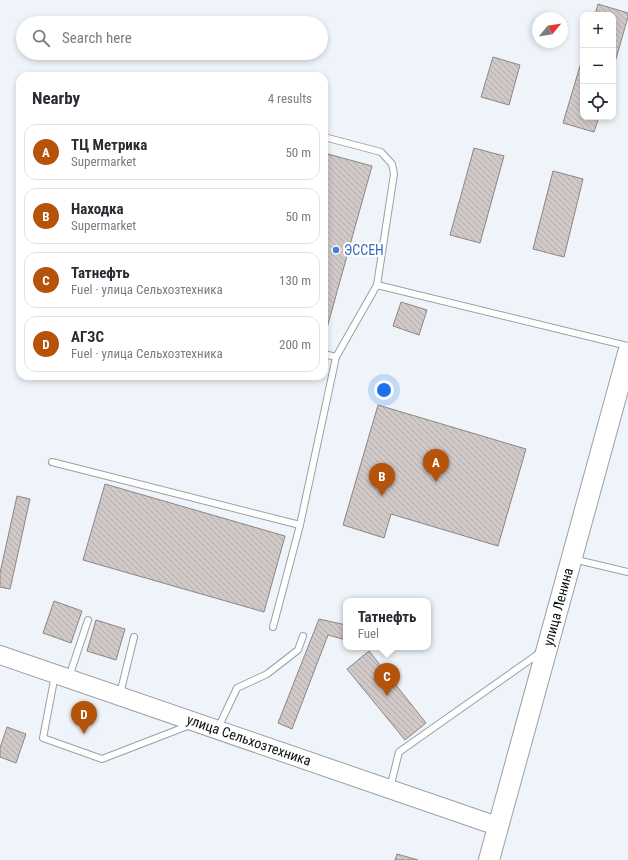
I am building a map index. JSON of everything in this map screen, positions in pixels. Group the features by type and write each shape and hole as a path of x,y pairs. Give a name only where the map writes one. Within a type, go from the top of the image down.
{"main road":[{"name":"улица Ленина","path":"489,860 497,826 628,353"}],"street":[{"name":"улица Сельхозтехника","path":"0,654 497,826"}],"lane":[{"path":"273,627 300,525 336,357 377,285 394,174 392,164 382,152 328,138"},
{"path":"377,285 628,346"},
{"path":"328,355 336,357"},
{"path":"52,462 300,525"},
{"path":"572,559 628,572"},
{"path":"88,620 62,676 44,738 102,759 197,723"},
{"path":"217,730 237,688 266,674 298,650 303,636"},
{"path":"120,696 134,637"},
{"path":"390,789 399,752 547,647"}],"building":[{"path":"598,4 628,13 616,59 616,12 596,12"},
{"path":"493,57 520,65 509,105 481,97"},
{"path":"580,66 580,120 598,120 594,132 563,123"},
{"path":"474,148 504,156 480,243 450,235"},
{"name":"ЭССЕН","path":"328,154 372,166 328,324"},
{"path":"553,171 583,179 564,257 533,249"},
{"path":"401,302 427,310 419,335 393,326"},
{"path":"378,405 526,449 498,546 391,514 384,538 343,525"},
{"path":"105,484 285,536 264,612 83,560"},
{"path":"17,496 30,499 10,589 0,587 0,573"},
{"path":"54,601 82,611 71,643 43,633"},
{"path":"319,619 343,624 343,639 328,635 292,729 278,723"},
{"path":"96,620 125,629 116,660 87,651"},
{"path":"369,651 426,723 405,740 347,669"},
{"path":"7,727 26,734 16,763 0,757 0,748"},
{"path":"397,854 418,860 395,860"}],"place":[{"name":"ЭССЕН","path":"336,250"},
{"name":"ТЦ Метрика","path":"436,482"},
{"name":"Находка","path":"382,496"},
{"name":"Татнефть","path":"387,696"},
{"name":"АГЗС","path":"84,734"}]}
